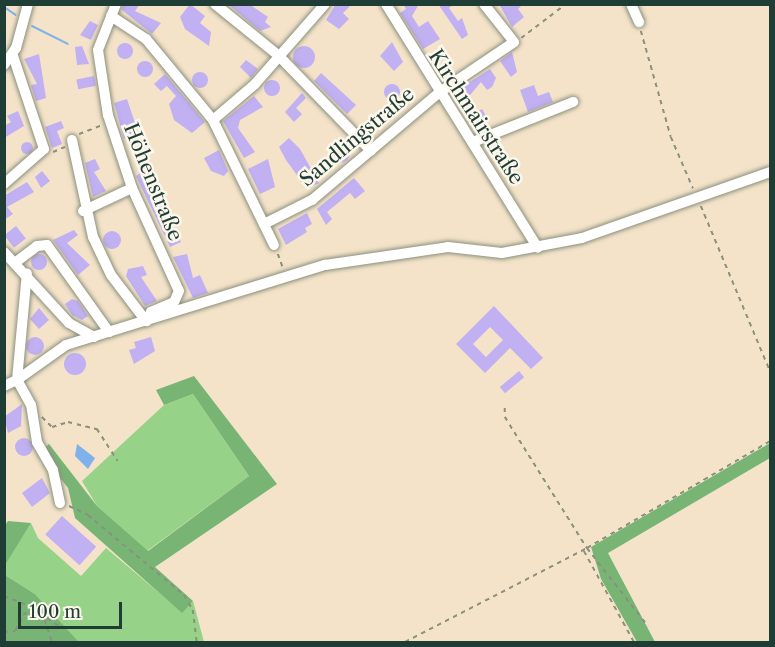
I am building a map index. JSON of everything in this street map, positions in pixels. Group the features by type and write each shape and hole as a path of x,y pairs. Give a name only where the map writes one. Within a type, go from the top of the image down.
{"street":[{"name":"Höhenstraße","path":"116,4 97,65 132,188 179,291 174,302 151,312 146,321"},
{"path":"215,4 279,56 370,151"},
{"path":"213,120 279,56 325,4"},
{"name":"Kirchmairstraße","path":"386,4 538,248"},
{"path":"484,4 514,42"},
{"path":"631,4 639,22"},
{"path":"4,65 13,56 26,5"},
{"path":"111,16 146,39 213,120 274,245"},
{"name":"Sandlingstraße","path":"264,224 312,200 440,92 514,42"},
{"path":"4,184 44,149 13,56"},
{"path":"473,142 573,102"},
{"path":"72,140 83,211 111,274 146,321"},
{"path":"4,386 18,380 63,346 325,265 448,247 502,253 538,248 593,235 771,172"},
{"path":"83,211 132,188"},
{"path":"16,262 37,246 47,245 109,332"},
{"path":"4,252 27,273 65,319 94,337"},
{"path":"27,273 18,380 31,405 37,441 53,470 60,503"}],"path":[{"path":"514,42 566,4"},
{"path":"639,22 671,137 771,371"},
{"path":"274,245 284,265"},
{"path":"31,405 52,427 68,422 97,429 118,461"},
{"path":"505,408 505,417 587,548 648,626"},
{"path":"405,642 584,550 771,441"},
{"path":"60,503 88,515 184,595 193,610 197,642"},
{"path":"584,550 634,642"},
{"path":"4,596 35,609 59,626"},
{"path":"4,632 15,631 23,615 35,609"},
{"path":"46,618 52,642"}],"green space":[{"path":"194,376 277,484 155,567 193,601 182,613 75,518 68,488 40,452 49,444 97,506 148,551 249,476 193,394 164,405 156,390"},
{"path":"193,394 249,476 147,551 97,506 82,481 164,405"},
{"path":"770,443 770,458 608,553 655,642 637,642 601,579 591,547"},
{"path":"8,521 31,523 5,565 5,525"},
{"path":"31,523 38,538 81,576 106,548 182,612 193,601 204,642 79,642 35,594 5,575 4,565"},
{"path":"5,575 35,594 79,642 5,642"}],"water":[{"path":"77,444 95,458 88,469 75,456"}],"building":[{"path":"123,4 140,4 135,11 161,23 152,34 122,10"},
{"path":"190,4 205,16 200,23 211,32 209,46 185,29 180,17"},
{"path":"228,4 249,4 268,17 265,22 271,27 260,31"},
{"path":"336,4 352,4 343,13 349,19 339,29 326,20"},
{"path":"403,4 419,4 412,16 419,27 428,21 440,39 423,49 400,13 406,9"},
{"path":"438,4 454,4 449,8 458,21 462,18 468,35 462,39"},
{"path":"499,4 523,4 518,9 524,17 512,27"},
{"path":"90,21 98,25 91,40 80,35"},
{"path":"392,42 403,62 394,71 380,56"},
{"path":"122,43 128,43 133,51 131,57 122,59 117,54 117,48"},
{"path":"82,46 89,64 77,65 75,47"},
{"path":"304,46 312,49 315,57 312,65 304,68 296,65 293,57 296,49"},
{"path":"512,52 517,72 511,77 500,61"},
{"path":"39,54 46,98 36,101 31,85 37,84 24,59"},
{"path":"246,60 258,69 251,78 240,67"},
{"path":"142,61 148,61 153,69 151,75 142,77 137,72 137,66"},
{"path":"490,69 496,78 492,87 487,90 481,82 461,106 453,93"},
{"path":"197,72 203,72 208,80 206,86 197,88 192,83 192,77"},
{"path":"321,73 356,105 347,114 314,81"},
{"path":"165,74 205,122 192,133 174,120 169,104 176,96 167,86 161,91 154,84"},
{"path":"94,76 96,86 78,89 76,79"},
{"path":"269,80 275,80 280,88 278,94 269,96 264,91 264,85"},
{"path":"389,84 395,84 400,92 398,98 389,100 384,95 384,89"},
{"path":"534,85 538,96 549,92 553,102 528,112 520,90"},
{"path":"302,93 306,98 296,108 302,114 294,122 285,112"},
{"path":"254,96 263,107 240,120 238,128 255,152 244,158 223,121"},
{"path":"127,99 137,129 124,139 114,103"},
{"path":"482,109 486,116 473,123 469,116"},
{"path":"18,111 24,126 4,138 4,126 11,122 7,116"},
{"path":"61,121 64,128 57,131 62,144 52,148 45,127"},
{"path":"289,138 300,149 319,183 307,189 279,147"},
{"path":"29,142 33,148 29,154 25,154 21,146"},
{"path":"336,143 344,143 350,149 350,157 344,163 336,163 330,157 330,149"},
{"path":"219,150 228,171 224,176 211,171 204,158"},
{"path":"95,159 100,169 94,172 106,191 93,197 85,163"},
{"path":"268,159 275,187 260,194 248,169"},
{"path":"150,167 160,203 181,242 170,247 136,176"},
{"path":"42,171 50,181 41,188 35,177"},
{"path":"354,178 365,191 355,199 350,193 327,212 332,219 326,225 317,209"},
{"path":"27,182 34,192 7,207 13,214 4,220 4,196"},
{"path":"307,213 312,224 305,228 307,232 286,245 278,229"},
{"path":"16,226 26,239 14,248 4,235"},
{"path":"74,230 78,235 67,243 90,265 78,275 53,240"},
{"path":"112,231 119,233 121,240 119,247 112,249 105,247 103,240 105,233"},
{"path":"36,254 42,254 47,262 45,268 36,270 31,265 31,259"},
{"path":"187,254 193,278 200,275 208,293 193,298 173,257"},
{"path":"143,266 147,275 141,277 157,301 145,306 126,276 128,269"},
{"path":"72,299 78,301 88,316 82,320 72,315 65,304"},
{"path":"494,306 543,358 531,369 510,348 485,373 456,344","holes":["490,327 503,340 486,357 473,344"]},
{"path":"39,308 49,320 39,329 30,319"},
{"path":"35,337 41,340 44,346 41,352 35,355 29,352 26,346 29,340"},
{"path":"151,337 155,351 134,364 129,350 136,348 134,342"},
{"path":"75,353 83,356 86,364 83,372 75,375 67,372 64,364 67,356"},
{"path":"519,371 524,377 505,393 500,387"},
{"path":"22,404 21,426 8,433 4,417"},
{"path":"24,438 30,441 33,447 30,453 24,456 18,453 15,447 18,441"},
{"path":"42,478 50,493 32,507 22,493"},
{"path":"62,516 96,547 79,565 45,535"}],"waterway":[{"path":"4,7 16,15"},
{"path":"32,26 68,44"}]}
